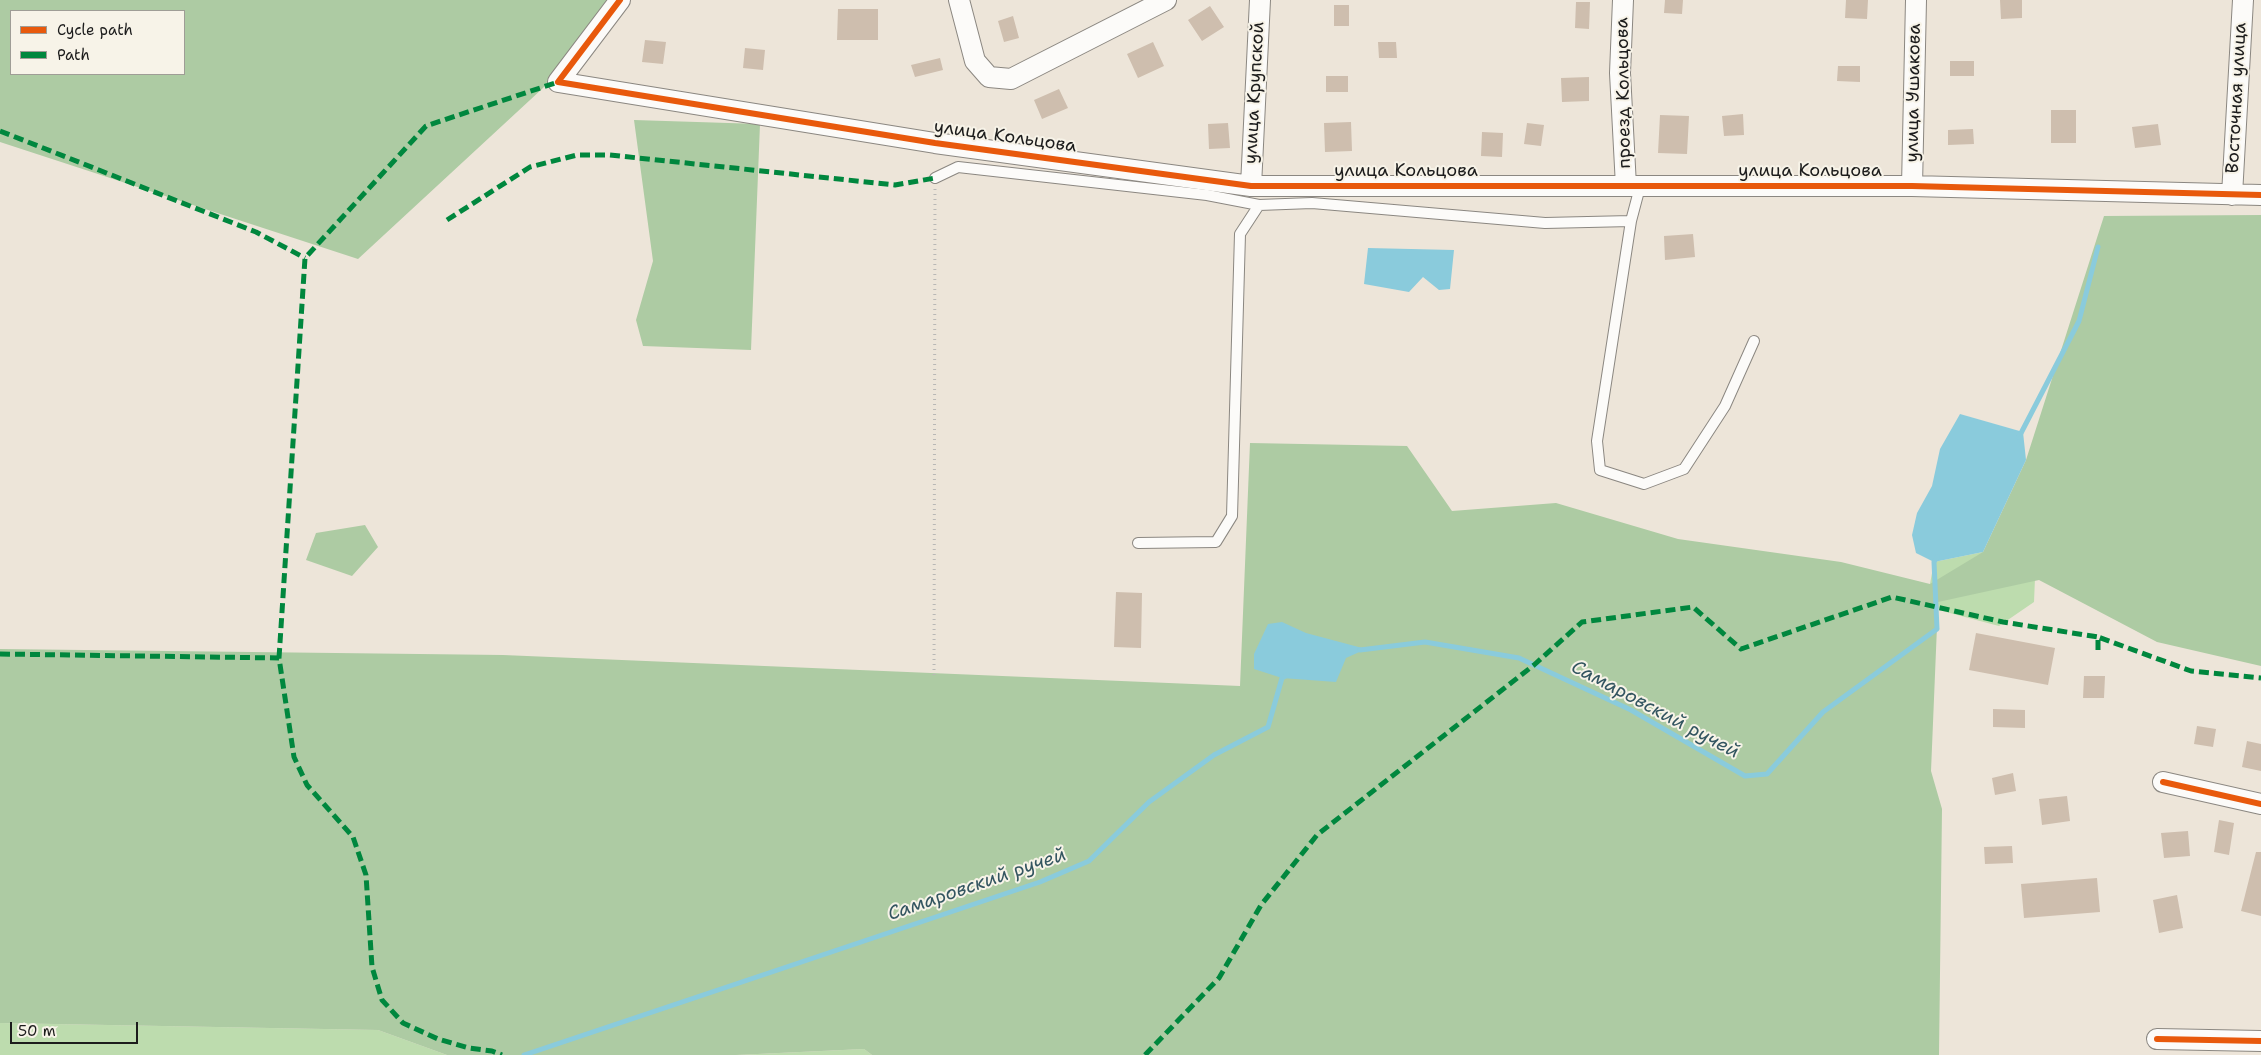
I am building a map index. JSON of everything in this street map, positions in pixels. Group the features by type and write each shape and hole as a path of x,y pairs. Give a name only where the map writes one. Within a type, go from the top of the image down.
{"street":[{"name":"улица Кольцова","path":"620,0 558,82 935,143 1251,186 1912,186 2261,195"},
{"path":"959,0 974,61 989,78 1011,79 1166,0"},
{"name":"улица Крупской","path":"1251,186 1260,0"},
{"name":"проезд Кольцова","path":"1623,0 1620,73 1633,187"},
{"name":"улица Ушакова","path":"1912,186 1916,0"},
{"name":"Восточная улица","path":"2232,195 2243,0"},
{"path":"2163,782 2261,804"},
{"path":"2157,1039 2261,1041"}],"lane":[{"path":"935,178 958,167 1207,195 1259,205 1312,203 1545,223 1631,221"},
{"path":"1633,187 1631,221 1597,441 1600,470 1644,484 1684,469 1725,406 1754,341"},
{"path":"1138,543 1216,542 1232,516 1240,234 1259,205"}],"path":[{"path":"934,675 935,178"}],"green space":[{"path":"0,0 607,0 543,88 358,259 0,142"},
{"path":"634,120 760,124 751,350 643,346 636,320 653,261"},
{"path":"2261,215 2261,666 2157,642 2039,580 1938,602 1931,771 1942,809 1939,1055 872,1055 864,1049 736,1055 447,1055 378,1030 0,1023 0,649 503,655 1240,686 1250,443 1407,446 1452,511 1556,503 1678,539 1841,562 1930,584 1983,552 2026,460 2104,216"},
{"path":"365,525 378,547 352,576 306,560 316,533"},
{"path":"1983,552 2035,578 2034,602 1999,626 1946,612 1931,605 1930,584 1934,562"},
{"path":"0,1023 378,1030 447,1055 0,1055"},
{"path":"864,1049 872,1055 736,1055"}],"water":[{"path":"1368,248 1454,250 1450,289 1439,290 1423,277 1409,292 1364,284"},
{"path":"1960,414 2023,432 2026,460 1983,552 1934,562 1916,553 1912,535 1917,513 1932,486 1940,449"},
{"path":"1282,622 1306,633 1366,649 1346,658 1336,682 1282,678 1254,669 1254,654 1268,624"}],"building":[{"path":"1665,0 1683,0 1682,14 1664,13"},
{"path":"1846,0 1868,0 1867,19 1845,18"},
{"path":"2000,0 2022,0 2022,18 2001,19"},
{"path":"1576,2 1590,2 1589,29 1575,28"},
{"path":"1334,5 1349,5 1349,26 1334,26"},
{"path":"1210,6 1224,27 1202,41 1188,20"},
{"path":"838,9 878,9 878,40 837,40"},
{"path":"1013,16 1019,38 1004,42 998,21"},
{"path":"645,40 666,42 663,64 642,62"},
{"path":"1153,42 1164,66 1138,78 1127,54"},
{"path":"1378,42 1396,42 1397,58 1379,58"},
{"path":"745,48 765,50 763,70 743,68"},
{"path":"940,58 943,70 915,77 911,65"},
{"path":"1950,61 1974,61 1974,76 1950,76"},
{"path":"1838,66 1860,66 1860,82 1837,81"},
{"path":"1326,76 1348,76 1348,92 1326,92"},
{"path":"1589,77 1589,101 1562,102 1561,78"},
{"path":"1059,89 1068,108 1042,119 1034,100"},
{"path":"2051,110 2076,110 2076,143 2051,143"},
{"path":"1743,114 1744,135 1724,136 1722,116"},
{"path":"1660,115 1689,116 1687,154 1658,153"},
{"path":"1351,122 1352,151 1325,152 1324,123"},
{"path":"1228,123 1230,148 1209,149 1208,124"},
{"path":"1527,123 1544,125 1541,146 1524,144"},
{"path":"2158,124 2161,145 2135,148 2132,127"},
{"path":"1973,129 1974,144 1948,145 1948,130"},
{"path":"1482,132 1503,133 1502,157 1481,156"},
{"path":"1693,234 1695,257 1665,260 1664,236"},
{"path":"1116,592 1142,593 1141,648 1114,647"},
{"path":"1976,633 2055,648 2048,685 1969,670"},
{"path":"2084,676 2105,676 2104,698 2083,698"},
{"path":"1993,709 2025,710 2025,728 1993,727"},
{"path":"2197,726 2216,729 2213,747 2194,744"},
{"path":"2247,741 2261,744 2261,771 2242,767"},
{"path":"2013,773 2016,791 1995,795 1992,778"},
{"path":"2067,796 2070,821 2042,825 2039,799"},
{"path":"2219,820 2234,823 2229,855 2214,852"},
{"path":"2188,831 2190,856 2164,858 2161,833"},
{"path":"2012,846 2013,863 1985,864 1984,847"},
{"path":"2256,852 2261,852 2261,916 2241,911"},
{"path":"2097,878 2100,912 2024,918 2021,884"},
{"path":"2177,895 2183,928 2159,933 2153,900"}],"waterway":[{"name":"Самаровский ручей","path":"2019,437 2079,321 2098,247"},
{"name":"Самаровский ручей","path":"1360,650 1425,642 1519,658 1631,710 1745,776 1767,774 1823,712 1937,629 1934,562 1937,557"},
{"name":"Самаровский ручей","path":"524,1055 1040,882 1089,861 1149,802 1214,755 1268,727 1282,678 1287,675"}],"marked path":[{"path":"279,658 305,258 426,126 558,82"},
{"path":"0,131 256,232 305,258"},
{"path":"447,220 530,167 577,155 610,155 895,185 935,178"},
{"path":"1145,1055 1219,978 1261,905 1317,835 1534,665 1582,622 1693,607 1741,649 1892,597 2003,622 2098,637"},
{"path":"2098,650 2098,637 2191,671 2261,678"},
{"path":"0,654 279,658 294,757 307,785 353,837 366,875 372,967 382,1000 403,1023 438,1039 502,1055"}],"cycle path":[{"path":"620,0 558,82 935,143 1251,186 1912,186 2261,195"},
{"path":"2163,782 2261,804"},
{"path":"2157,1039 2261,1041"}]}
